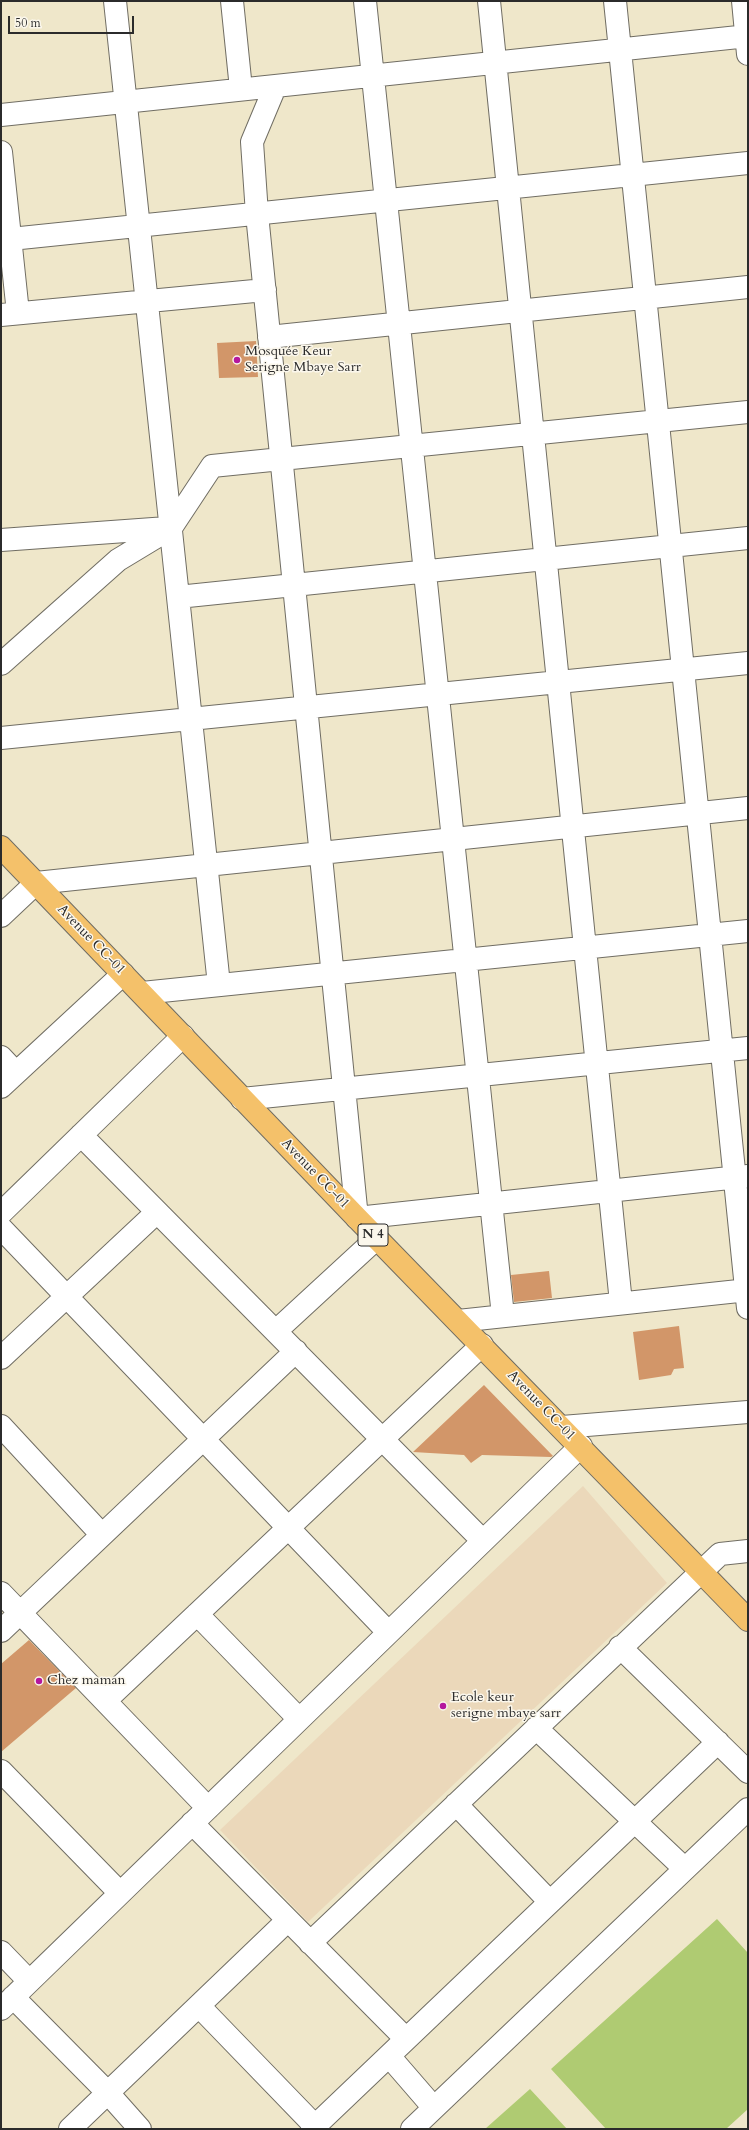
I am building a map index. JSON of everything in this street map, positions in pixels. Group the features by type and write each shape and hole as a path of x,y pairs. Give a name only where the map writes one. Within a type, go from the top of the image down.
{"main road":[{"name":"Avenue CC-01","path":"1,847 242,1099 581,1446 748,1620"}],"street":[{"path":"115,1 219,986"},
{"path":"232,1 241,89"},
{"path":"365,1 503,1316"},
{"path":"488,1 622,1303"},
{"path":"458,1321 622,1303 747,1296 741,1177 722,1050 615,1"},
{"path":"1,114 241,89 275,87 620,50 747,42 743,1"},
{"path":"275,87 252,142 257,214 357,1218 741,1177"},
{"path":"1,152 10,314 265,290"},
{"path":"6,240 748,162"},
{"path":"269,337 748,287"},
{"path":"1,664 118,560 171,528 212,466 748,412"},
{"path":"1,540 171,528"},
{"path":"178,597 748,538"},
{"path":"1,738 748,663"},
{"path":"1,916 36,883 748,808"},
{"path":"142,993 748,931"},
{"path":"1,1057 9,1080 123,974"},
{"path":"1,1213 183,1036"},
{"path":"242,1099 748,1048"},
{"path":"81,1135 483,1541"},
{"path":"1,1358 157,1212"},
{"path":"1,1228 388,1632"},
{"path":"276,1331 377,1238"},
{"path":"105,1701 482,1345"},
{"path":"1,1631 296,1351"},
{"path":"562,1427 748,1412"},
{"path":"1,1426 102,1536"},
{"path":"140,2129 108,2093 7,2003 581,1446"},
{"path":"310,1943 701,1571 720,1554 748,1551"},
{"path":"1,1593 208,1808"},
{"path":"197,1614 299,1719"},
{"path":"620,1648 748,1772"},
{"path":"536,1728 685,1869"},
{"path":"198,2006 313,2128 718,1742"},
{"path":"1,1771 120,1893"},
{"path":"456,1804 550,1902"},
{"path":"412,2129 748,1809"},
{"path":"192,1823 406,2039"},
{"path":"70,2129 288,1920"},
{"path":"1,1952 29,1981"},
{"path":"389,2056 434,2108"}],"shaded area":[{"name":"Ecole keur serigne mbaye sarr","path":"583,1486 667,1583 308,1922 220,1830"}],"green space":[{"path":"717,1919 748,1953 748,2109 726,2129 606,2129 551,2069"},
{"path":"530,2089 567,2129 485,2129"}],"building":[{"name":"Mosquée Keur Serigne Mbaye Sarr","path":"256,341 258,377 219,378 217,343"},
{"path":"549,1271 552,1298 514,1302 511,1275"},
{"path":"679,1326 684,1368 674,1369 671,1375 639,1380 633,1332"},
{"path":"484,1385 553,1456 482,1455 471,1463 464,1455 413,1452"},
{"name":"Chez maman","path":"29,1640 76,1688 1,1752 1,1664"}],"place":[{"name":"Mosquée Keur Serigne Mbaye Sarr","path":"237,360"},
{"name":"Chez maman","path":"39,1681"},
{"name":"Ecole keur serigne mbaye sarr","path":"443,1706"}]}
